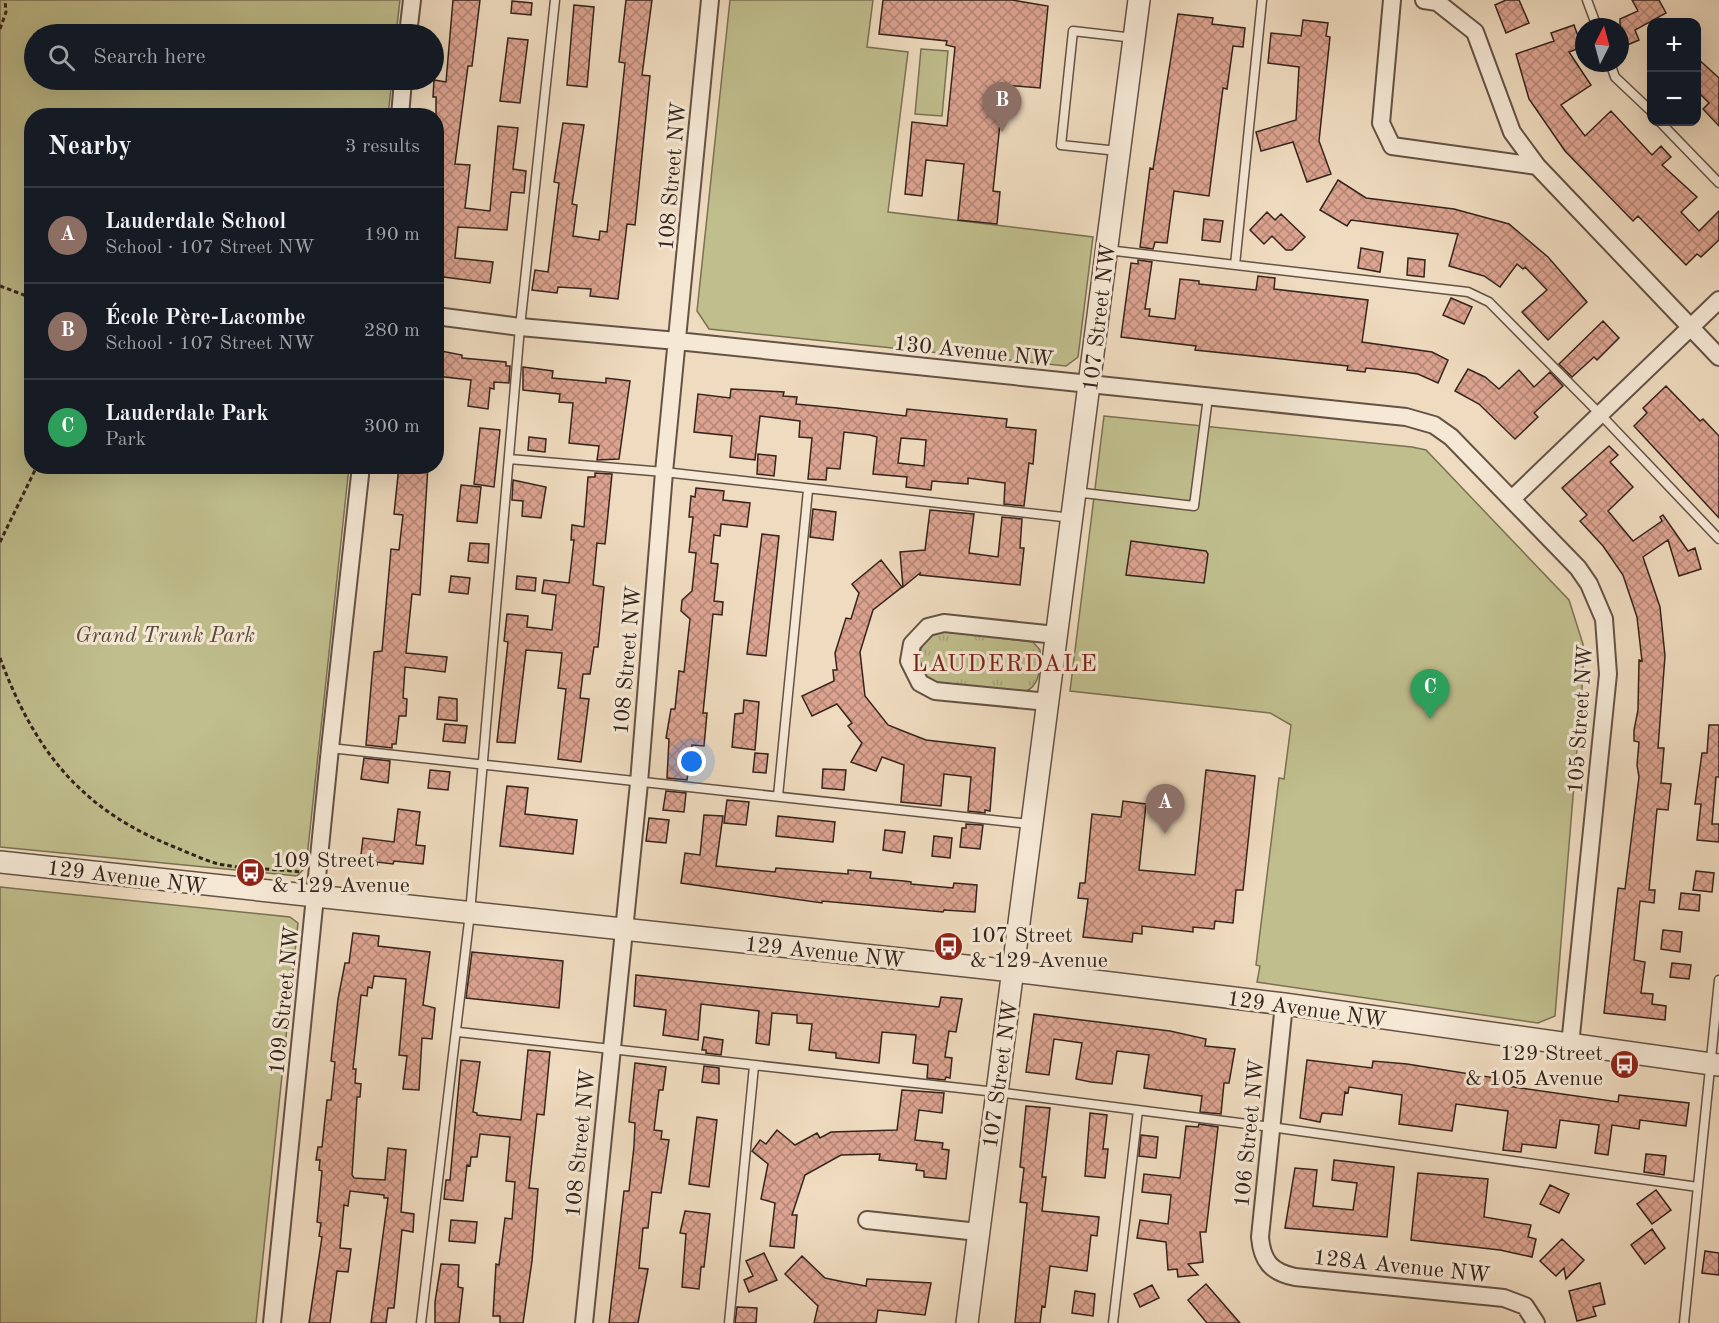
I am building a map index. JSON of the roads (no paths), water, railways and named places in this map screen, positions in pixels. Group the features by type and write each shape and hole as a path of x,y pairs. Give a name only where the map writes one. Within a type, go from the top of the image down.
{"street":[{"path":"409,24 412,0"},
{"name":"108 Street NW","path":"584,1323 639,783 664,472 710,0"},
{"name":"107 Street NW","path":"967,1323 1139,0"},
{"path":"1392,0 1381,123 1392,146 1538,166"},
{"path":"1424,0 1437,2 1475,32 1512,132 1538,166 1719,357"},
{"path":"401,108 403,90"},
{"path":"1513,498 1719,300"},
{"name":"130 Avenue NW","path":"444,317 520,327 678,341 1421,420 1451,437 1513,498"},
{"name":"109 Street NW","path":"272,1323 360,474"},
{"name":"105 Street NW","path":"1513,498 1578,568 1589,584 1604,619 1608,638 1608,674 1570,1045"},
{"path":"1048,702 935,691 915,677 911,669 909,652 916,637 936,624 1056,635"},
{"name":"129 Avenue NW","path":"0,862 316,898 1013,970 1284,1004 1715,1065"},
{"name":"106 Street NW","path":"1268,1264 1260,1237 1284,1004"},
{"path":"867,1220 978,1232"},
{"name":"128A Avenue NW","path":"1268,1264 1275,1271 1295,1277 1504,1298 1525,1306 1534,1318"}],"lane":[{"path":"422,1323 458,1032 470,913 520,327 555,0"},
{"path":"1235,265 1262,0"},
{"path":"1587,0 1594,18"},
{"path":"1119,151 1061,145 1074,31 1134,38"},
{"path":"1613,72 1615,77 1647,107"},
{"path":"1664,126 1719,183"},
{"path":"1106,250 1468,292 1489,302 1719,539"},
{"path":"1075,492 1194,506 1208,397"},
{"path":"509,459 664,472 1072,518"},
{"path":"778,796 808,490"},
{"path":"330,748 484,767 778,796 1031,825"},
{"path":"1684,1323 1698,1187 1715,1065 1719,980"},
{"path":"458,1032 996,1092 1271,1127 1698,1187"},
{"path":"729,1323 753,1066"},
{"path":"1113,1323 1138,1110"}],"place":[{"name":"École Père-Lacombe","path":"1002,132"},
{"name":"Lauderdale Park","path":"1430,719"},
{"name":"Lauderdale School","path":"1165,834"},
{"name":"109 Street & 129 Avenue","path":"251,872"},
{"name":"107 Street & 129 Avenue","path":"949,947"},
{"name":"129 Street & 105 Avenue","path":"1624,1065"}],"district":[{"name":"LAUDERDALE","path":"1005,663"}],"park label":[{"name":"Grand Trunk Park","path":"165,634"}]}
